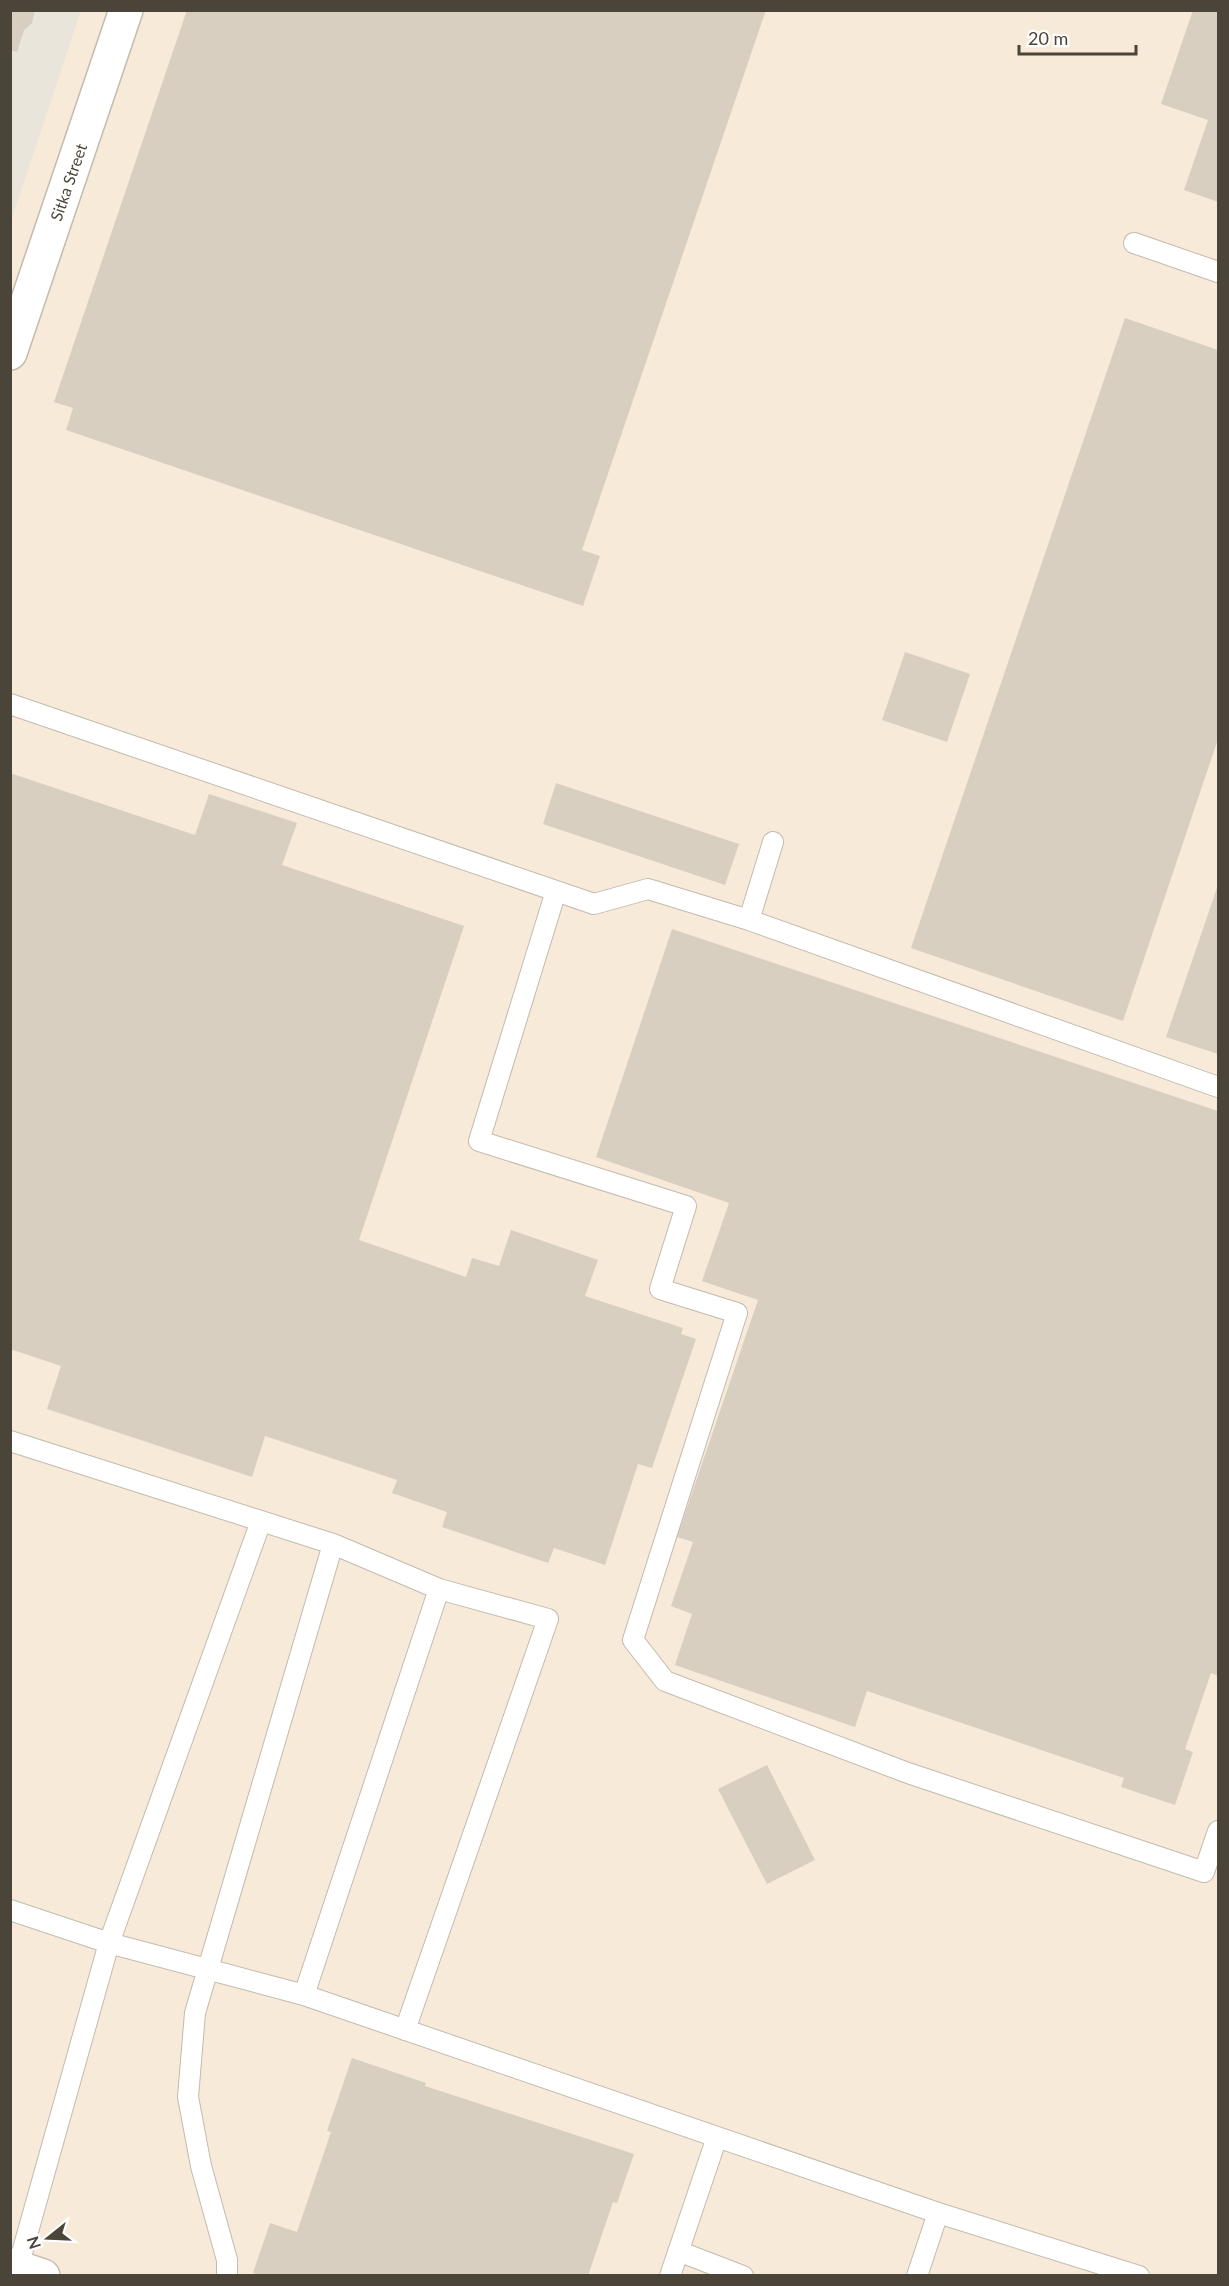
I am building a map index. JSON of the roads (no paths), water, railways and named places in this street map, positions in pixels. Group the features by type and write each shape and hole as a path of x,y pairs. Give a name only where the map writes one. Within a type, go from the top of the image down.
{"street":[{"name":"Sitka Street","path":"10,352 126,10"}],"lane":[{"path":"1134,243 1218,272"},
{"path":"10,704 594,904 648,888 749,920 1218,1087"},
{"path":"749,920 773,842"},
{"path":"556,891 478,1141 686,1206 660,1289 737,1313 633,1640 665,1681 908,1773 1204,1872 1218,1831"},
{"path":"10,1441 333,1544 439,1589 548,1618 405,2030"},
{"path":"24,2269 109,1943 261,1521"},
{"path":"227,2276 226,2260 201,2166 188,2097 195,2013 333,1544"},
{"path":"304,1995 439,1589"},
{"path":"10,1910 109,1943 304,1995 938,2213 1139,2276"},
{"path":"670,2276 717,2137"},
{"path":"917,2276 938,2213"},
{"path":"678,2251 743,2276"}]}
